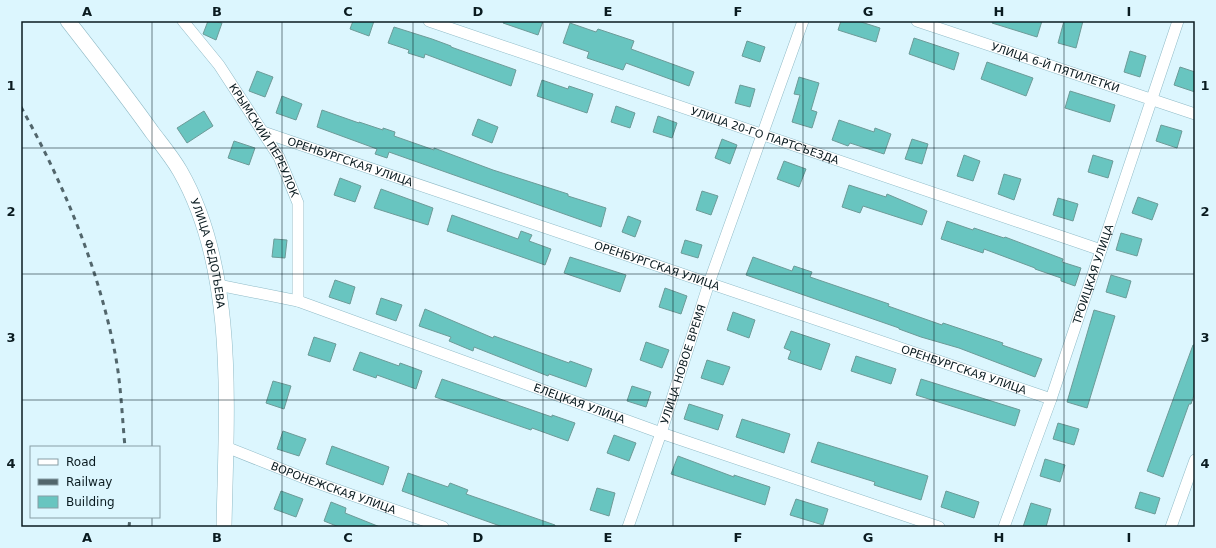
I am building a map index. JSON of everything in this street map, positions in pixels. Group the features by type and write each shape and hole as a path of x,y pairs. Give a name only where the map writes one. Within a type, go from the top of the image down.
{"main road":[{"name":"УЛИЦА ФЕДОТЬЕВА","path":"68,21 123,91 180,171 201,217 210,244 218,285 226,388 224,527"}],"street":[{"name":"КРЫМСКИЙ ПЕРЕУЛОК","path":"183,21 219,65 279,157 298,203 298,301"},
{"name":"УЛИЦА 20-ГО ПАРТСЪЕЗДА","path":"429,21 761,136 1101,250"},
{"name":"УЛИЦА НОВОЕ ВРЕМЯ","path":"628,527 661,433 709,283 803,21"},
{"name":"УЛИЦА 6-Й ПЯТИЛЕТКИ","path":"916,21 1195,114"},
{"name":"ТРОИЦКАЯ УЛИЦА","path":"1004,527 1051,399 1178,21"},
{"name":"ОРЕНБУРГСКАЯ УЛИЦА","path":"263,132 1051,399"},
{"name":"ЕЛЕЦКАЯ УЛИЦА","path":"218,285 298,301 661,433 940,527"},
{"name":"ВОРОНЕЖСКАЯ УЛИЦА","path":"226,446 309,480 443,527"},
{"path":"1171,527 1195,460"}],"building":[{"path":"208,21 222,23 216,40 203,34"},
{"path":"353,21 374,21 369,36 350,29"},
{"path":"504,21 543,21 538,35 503,23"},
{"path":"841,21 858,21 880,28 876,42 838,30"},
{"path":"993,21 1042,21 1037,37 992,23"},
{"path":"1064,21 1083,21 1076,48 1058,43"},
{"path":"570,23 596,32 598,29 634,41 631,49 694,72 689,86 626,63 623,70 587,58 589,52 563,43"},
{"path":"394,27 432,39 516,70 511,86 425,54 424,58 408,53 409,50 388,43"},
{"path":"914,38 959,53 954,70 909,54"},
{"path":"747,41 765,47 760,62 742,56"},
{"path":"1130,51 1146,56 1140,77 1124,72"},
{"path":"987,62 1033,78 1026,96 981,79"},
{"path":"1180,67 1195,72 1195,92 1174,85"},
{"path":"257,71 273,77 265,97 249,91"},
{"path":"799,77 819,83 811,110 817,112 812,128 792,122 800,95 794,94"},
{"path":"542,80 568,89 569,86 593,94 587,113 537,96"},
{"path":"740,85 755,89 750,107 735,103"},
{"path":"1070,91 1115,105 1110,122 1065,108"},
{"path":"282,96 302,104 296,120 276,113"},
{"path":"616,106 635,113 630,128 611,122"},
{"path":"322,110 359,123 395,132 394,136 434,150 434,148 493,170 606,208 601,227 389,152 387,158 375,154 377,149 317,127"},
{"path":"204,111 213,126 187,143 177,128"},
{"path":"658,116 677,123 672,138 653,132"},
{"path":"478,119 498,127 492,143 472,135"},
{"path":"839,120 874,132 875,128 891,134 884,154 850,143 848,146 832,140"},
{"path":"1161,125 1182,131 1177,148 1156,141"},
{"path":"722,139 737,145 730,164 715,158"},
{"path":"912,139 928,144 922,164 905,159"},
{"path":"234,141 255,148 249,165 228,158"},
{"path":"964,155 980,161 973,181 957,176"},
{"path":"1093,155 1113,161 1108,178 1088,172"},
{"path":"784,161 806,169 799,187 777,179"},
{"path":"1004,174 1021,179 1014,200 998,194"},
{"path":"340,178 361,186 355,202 334,195"},
{"path":"849,185 886,197 887,194 927,211 922,225 863,206 860,213 842,207"},
{"path":"381,189 433,208 428,225 374,208"},
{"path":"702,191 718,196 711,215 696,210"},
{"path":"1138,197 1158,204 1152,220 1132,213"},
{"path":"1058,198 1078,204 1073,221 1053,215"},
{"path":"452,215 518,239 521,231 532,235 529,241 551,249 545,265 447,231"},
{"path":"628,216 641,221 635,237 622,232"},
{"path":"947,221 973,230 974,228 1004,238 1005,237 1063,259 1062,262 1081,268 1075,286 1061,281 1061,278 984,249 983,253 941,239"},
{"path":"1121,233 1142,239 1137,256 1116,250"},
{"path":"274,239 287,240 285,258 272,257"},
{"path":"685,240 702,245 698,258 681,253"},
{"path":"570,257 626,275 620,292 564,273"},
{"path":"753,257 792,271 794,266 812,272 810,277 889,304 888,306 942,325 943,323 1003,343 1002,345 1042,359 1035,377 959,348 921,337 746,275"},
{"path":"1111,275 1131,281 1126,298 1106,292"},
{"path":"335,280 355,287 350,304 329,297"},
{"path":"665,288 687,296 681,314 659,307"},
{"path":"381,298 402,305 396,321 376,314"},
{"path":"425,309 493,338 494,336 569,363 570,361 592,369 586,387 549,374 548,376 474,347 473,351 449,341 451,337 419,326"},
{"path":"1094,310 1115,316 1087,408 1067,402"},
{"path":"733,312 755,320 749,338 727,330"},
{"path":"791,331 830,344 821,370 788,359 791,351 784,348"},
{"path":"314,337 336,344 330,362 308,355"},
{"path":"646,342 669,350 662,368 640,360"},
{"path":"1193,345 1195,345 1195,392 1191,404 1189,404 1163,477 1147,471"},
{"path":"360,352 399,366 400,363 422,371 416,389 377,375 376,378 353,370"},
{"path":"856,356 896,369 891,384 851,371"},
{"path":"707,360 730,367 723,385 701,378"},
{"path":"442,379 552,417 552,415 575,423 568,441 435,397"},
{"path":"921,379 1020,410 1015,426 916,395"},
{"path":"273,381 291,386 284,409 266,403"},
{"path":"632,386 651,392 646,407 627,401"},
{"path":"689,404 723,415 718,430 684,419"},
{"path":"742,419 790,434 784,453 736,437"},
{"path":"1058,423 1079,429 1074,445 1053,439"},
{"path":"283,431 306,439 299,456 277,449"},
{"path":"614,435 636,443 629,461 607,453"},
{"path":"818,442 928,476 921,500 874,485 875,482 811,462"},
{"path":"332,446 389,467 383,485 326,464"},
{"path":"678,456 734,477 734,475 770,487 765,505 671,474"},
{"path":"1045,459 1065,465 1060,482 1040,476"},
{"path":"408,473 448,487 450,483 468,490 466,494 555,525 555,527 503,527 402,491"},
{"path":"597,488 615,493 609,516 590,510"},
{"path":"281,491 303,499 296,517 274,509"},
{"path":"946,491 979,502 974,518 941,507"},
{"path":"1140,492 1160,498 1155,514 1135,508"},
{"path":"796,499 828,509 823,525 790,515"},
{"path":"331,502 346,508 345,513 380,527 339,527 324,521"},
{"path":"1031,503 1051,509 1046,527 1023,527"}],"railway":[{"path":"21,107 37,136 65,196 78,227 99,289 108,321 117,365 125,446"},
{"path":"129,527 130,518"}]}
